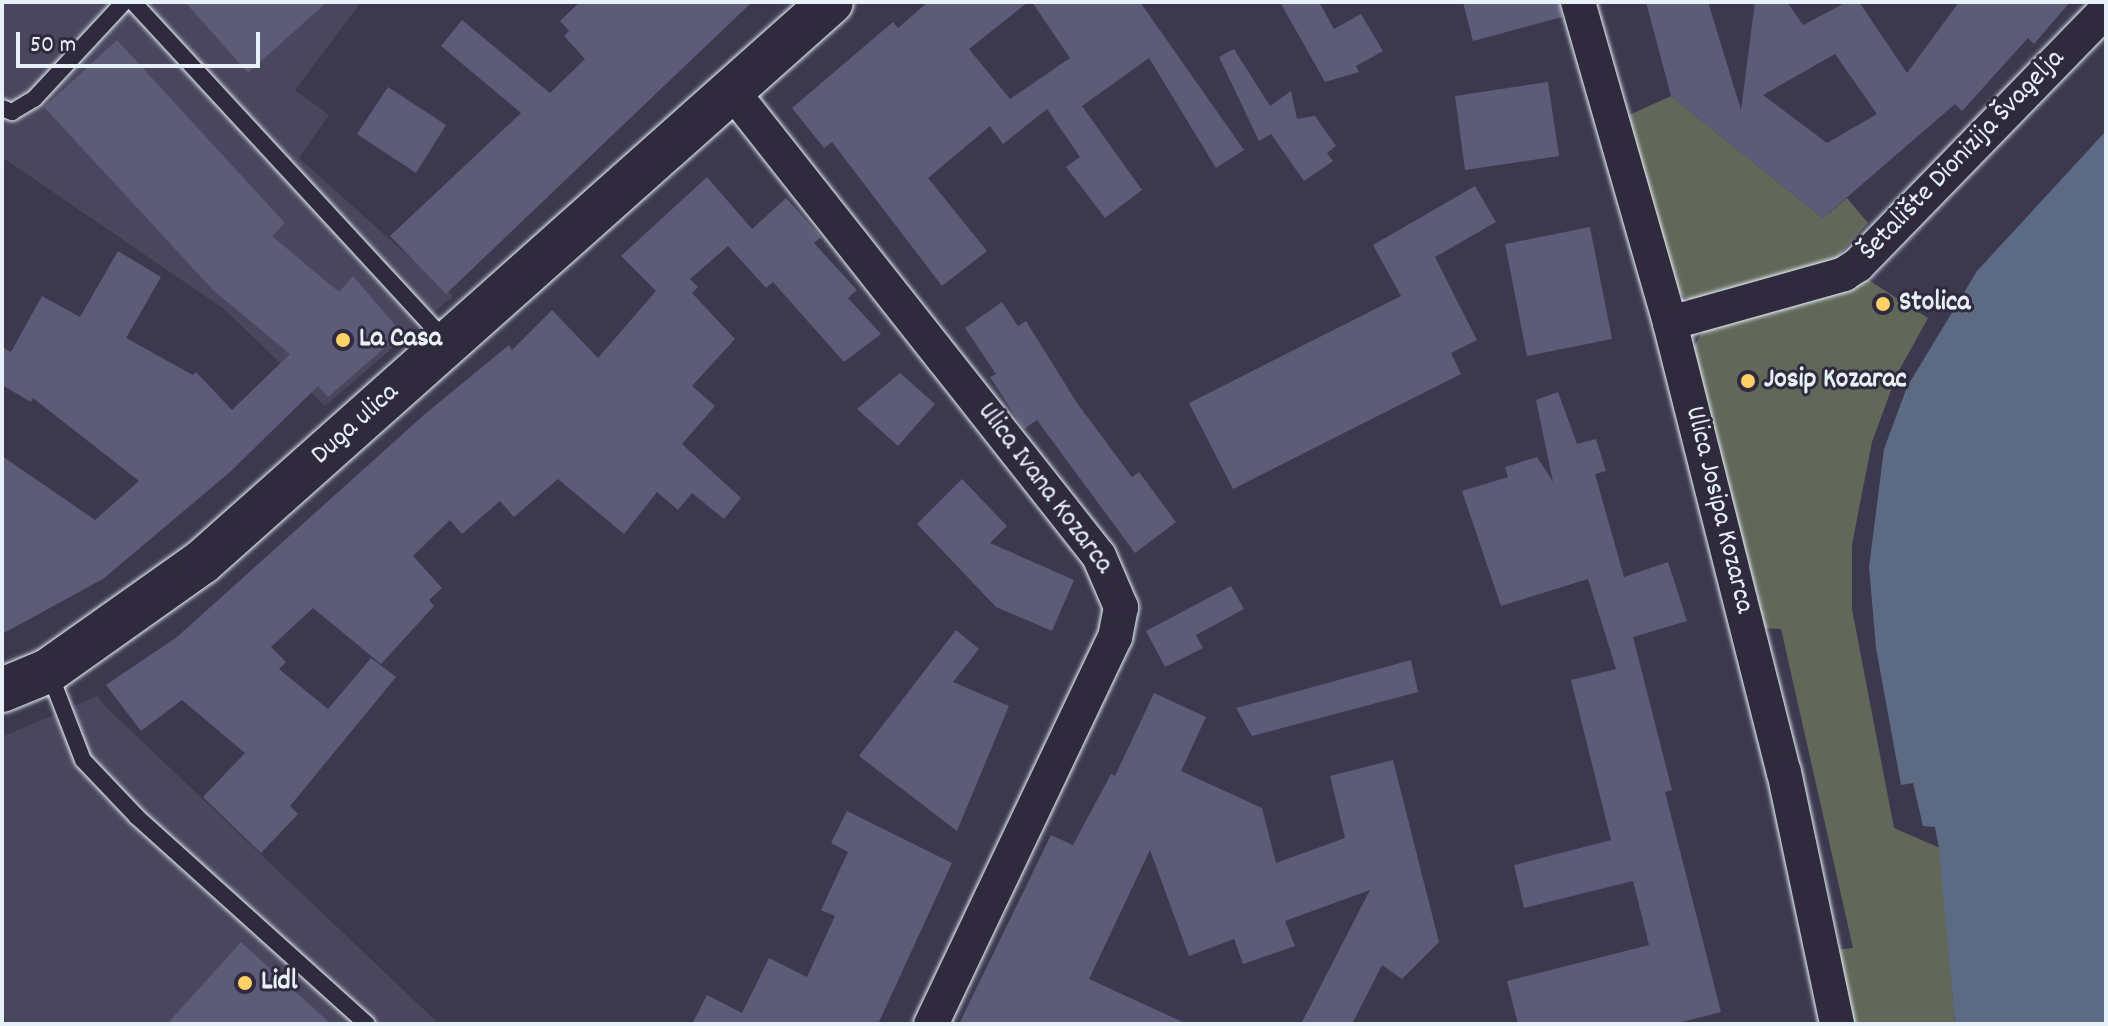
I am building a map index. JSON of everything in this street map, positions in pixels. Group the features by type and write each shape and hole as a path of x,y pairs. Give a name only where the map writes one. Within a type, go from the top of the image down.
{"main road":[{"name":"Duga ulica","path":"2,690 48,671 202,562 831,2"}],"street":[{"name":"Ulica Josipa Kozarca","path":"1578,2 1670,323 1784,772 1837,1024"},
{"name":"Šetalište Dionizija Švagelja","path":"1670,323 1844,274 1858,265 2106,10"},
{"name":"Ulica Ivana Kozarca","path":"732,91 1099,556 1121,607 1115,637 931,1024"}],"lane":[{"path":"2,108 12,112 34,99 124,2"},
{"path":"133,2 448,343"},
{"path":"48,671 83,760 137,817 367,1024"}],"shaded area":[{"path":"2,2 361,2 295,90 329,115 299,158 453,296 325,406 224,309 2,157"},
{"path":"97,696 439,1024 2,1024 2,737"}],"green space":[{"path":"1671,96 1823,218 1847,198 1868,223 1833,262 1693,301 1684,297 1677,290 1627,116"},
{"path":"1862,276 1928,318 1897,374 1872,442 1852,545 1852,609 1894,828 1940,848 1955,1024 1849,1024 1833,950 1853,948 1781,629 1760,628 1693,348 1705,327"}],"water":[{"path":"2106,131 2106,1024 1955,1024 1935,827 1923,826 1913,783 1901,785 1876,648 1869,567 1884,449 1907,387 1977,271"}],"building":[{"path":"185,2 327,2 248,73"},
{"path":"580,2 752,2 446,294 390,236 521,113 441,46 462,20 550,93 585,59 564,36 569,31 560,21"},
{"path":"928,2 1028,2 969,49 1010,99 1070,58 1032,2 1140,2 1244,150 1216,168 1149,58 1082,106 1142,190 1105,218 1066,167 1080,157 1047,109 1003,144 990,126 928,178 987,251 942,286 832,142 824,148 792,108 893,22 898,28"},
{"path":"1280,2 1319,2 1334,29 1361,14 1383,51 1356,66 1359,72 1325,82"},
{"path":"1463,2 1559,2 1562,17 1473,41"},
{"path":"1646,2 1708,2 1741,110 1755,2 1787,2 1803,25 1847,2 1859,2 1907,73 1959,2 2070,2 2034,44 2028,38 1962,111 1955,104 1823,218 1671,96","holes":["1835,54 1877,114 1827,143 1763,95"]},
{"path":"117,40 285,223 272,236 339,292 353,276 402,333 328,397 318,386 230,472 103,579 2,634 2,456 95,520 139,481 33,398 31,402 2,385 2,347 11,352 42,296 80,317 118,251 161,277 126,338 193,375 196,372 232,410 290,354 213,290 44,107"},
{"path":"1234,49 1270,106 1291,91 1297,119 1315,116 1336,146 1327,153 1333,161 1304,181 1271,134 1259,141 1219,57"},
{"path":"1548,82 1559,156 1465,170 1455,96"},
{"path":"388,87 446,125 416,173 357,134"},
{"path":"707,177 752,229 786,198 821,237 814,243 857,290 848,298 881,334 844,362 773,282 766,288 728,246 690,279 698,287 692,293 735,339 692,386 715,406 682,444 741,498 724,519 692,493 678,510 657,492 624,534 558,479 514,517 500,501 462,534 450,520 413,556 442,588 429,600 434,606 381,664 313,608 271,647 286,662 279,669 328,709 371,658 396,677 290,806 298,814 261,853 203,797 245,753 182,700 141,731 106,685 177,637 425,414 509,345 512,350 552,310 598,358 656,291 621,256"},
{"path":"1475,186 1496,222 1435,257 1477,340 1451,353 1461,374 1233,489 1189,403 1401,296 1373,245"},
{"path":"1590,227 1612,339 1527,356 1505,244"},
{"path":"1002,302 1018,326 1026,321 1077,403 1132,477 1139,472 1176,522 1135,553 1037,420 1024,429 990,377 996,374 965,328"},
{"path":"900,373 935,404 898,446 857,409"},
{"path":"1558,392 1577,444 1596,439 1606,471 1595,474 1624,577 1668,562 1687,621 1633,637 1672,790 1665,792 1721,1012 1674,1024 1518,1024 1507,981 1649,945 1633,881 1524,908 1514,865 1611,840 1571,680 1616,669 1588,579 1501,606 1462,491 1508,477 1505,467 1537,457 1553,482 1536,400"},
{"path":"962,479 1007,526 990,543 1074,580 1052,631 996,607 917,524"},
{"path":"1231,586 1244,609 1196,635 1203,648 1165,667 1146,631"},
{"path":"956,630 979,649 953,682 1009,706 957,831 859,756"},
{"path":"1411,660 1418,692 1252,736 1236,708"},
{"path":"1154,693 1206,717 1181,771 1262,808 1276,863 1345,838 1330,776 1393,760 1439,942 1402,979 1382,965 1352,1024 1301,1024 1370,890 1285,921 1295,946 1243,964 1234,939 1189,956 1150,850 1089,979 1187,1024 959,1024 1051,835 1073,845 1111,774 1115,776"},
{"path":"847,811 952,863 878,1024 692,1024 707,995 742,1013 769,958 807,977 835,916 821,910 848,852 831,843"},
{"name":"Lidl","path":"241,942 331,1024 167,1024"}],"place":[{"name":"Stolica","path":"1883,304"},
{"name":"La Casa","path":"343,340"},
{"name":"Josip Kozarac","path":"1748,381"},
{"name":"Lidl","path":"245,983"}]}
